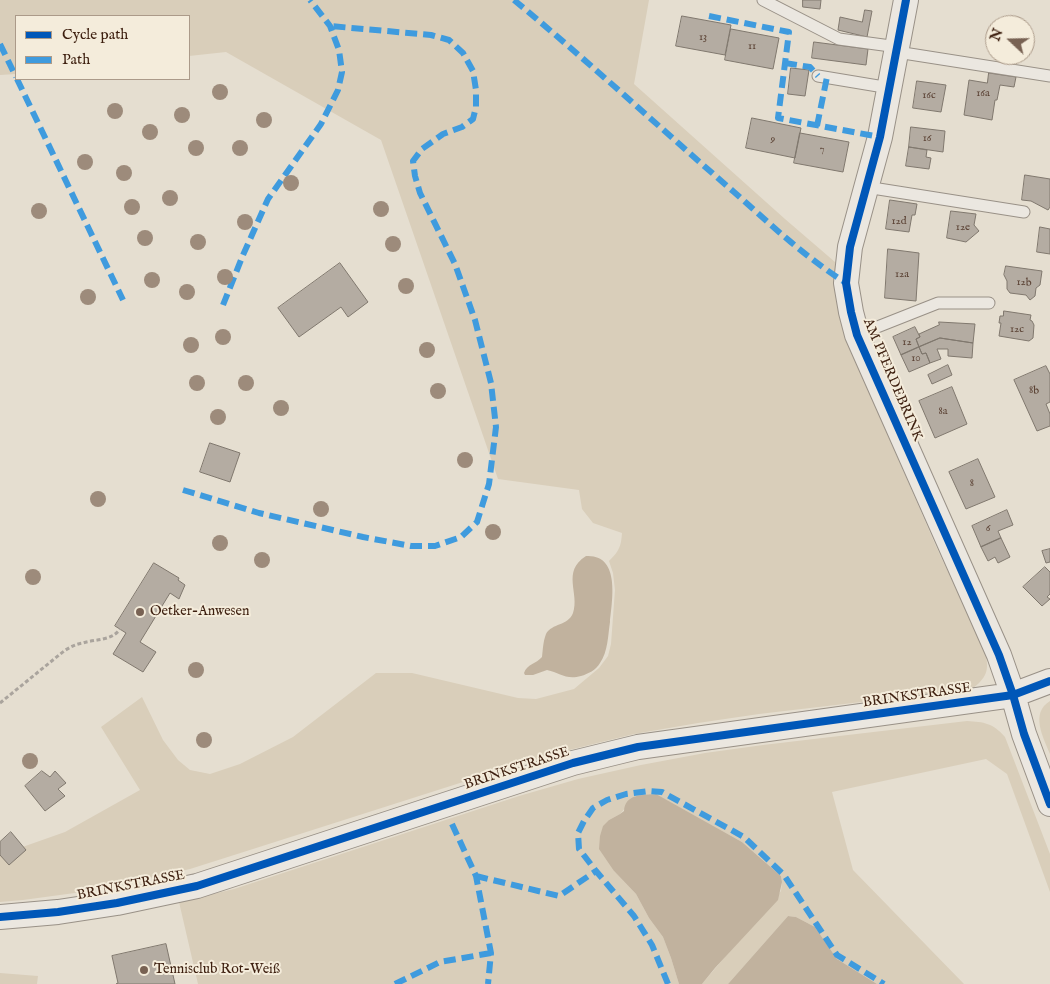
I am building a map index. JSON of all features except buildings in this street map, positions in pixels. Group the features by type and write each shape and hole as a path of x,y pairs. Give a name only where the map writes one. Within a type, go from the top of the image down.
{"street":[{"name":"AM PFERDEBRINK","path":"906,0 880,137 850,247 846,283 851,312 857,335 999,656 1024,734 1050,804"},
{"name":"BRINKSTRASSE","path":"0,917 107,905 197,886 573,763 638,747 1013,695 1050,681"}],"lane":[{"path":"763,0 839,39 1050,76"},
{"path":"818,76 890,88"},
{"path":"866,187 1024,212"},
{"path":"857,335 938,303 989,303"}],"path":[{"path":"0,703 72,646 113,636 120,629"}],"shaded area":[{"path":"0,0 649,0 634,84 835,262 842,317 849,346 935,544 985,652 986,674 972,689 759,714 634,734 510,767 190,869 82,892 0,902 0,851 14,850 65,832 140,790 101,727 142,697 163,740 178,760 190,770 210,774 240,764 293,737 376,673 412,673 518,698 536,699 574,689 599,668 608,656 611,644 615,590 609,561 619,548 622,533 593,523 582,509 579,490 498,479 381,140 226,52 190,56 190,15 15,15 15,74 0,75"},
{"path":"586,556 597,557 605,563 610,570 612,580 613,591 610,622 603,659 594,670 581,676 567,677 547,670 533,675 525,675 524,673 527,668 542,657 544,640 549,630 571,617 575,605 574,569"},
{"path":"1050,701 1050,754 1039,719 1044,706"},
{"path":"967,721 988,724 1005,737 1050,854 1050,892 1007,774 986,759 832,792 853,870 964,984 877,984 837,959 815,927 796,917 788,916 728,984 702,984 781,891 781,876 742,842 655,794 636,796 620,814 609,820 614,871 636,894 649,918 663,937 679,984 198,984 179,902 234,889 519,796 578,779 705,753"},
{"path":"656,794 742,842 781,876 782,882 778,900 702,984 679,984 663,937 649,918 636,894 614,871 599,849 603,826 624,811 627,801 635,796"},
{"path":"788,916 796,917 815,927 837,959 877,984 728,984"},
{"path":"0,973 38,976 37,984 0,984"}],"marked path":[{"path":"223,305 268,199 321,124 338,90 342,72 339,50 330,26 310,0"},
{"path":"514,0 788,240 846,283"},
{"path":"709,16 789,32 778,118 880,137"},
{"path":"183,490 259,513 411,546 435,546 461,537 477,522 489,484 496,427 491,383 475,320 455,264 420,193 413,161 422,149 443,134 462,127 473,119 476,107 473,71 463,53 449,40 431,35 330,26"},
{"path":"0,44 15,75"},
{"path":"785,63 810,67 818,76"},
{"path":"817,126 827,77"},
{"path":"17,80 123,300"},
{"path":"668,984 652,945 634,916 579,849 578,833 593,808 607,800 626,794 649,791 662,792 744,837 784,875 837,955 884,984"},
{"path":"452,824 476,876 491,953 488,984"},
{"path":"476,876 559,896 596,871"},
{"path":"395,984 440,962 491,953"}],"cycle path":[{"path":"906,0 880,137 850,247 846,283 851,312 857,335 999,655 1024,734 1050,804"},
{"path":"0,917 58,912 117,903 197,886 573,763 638,747 1013,695 1050,681"}],"place":[{"name":"Oetker-Anwesen","path":"140,612"},
{"name":"Tennisclub Rot-Weiß","path":"144,970"}]}
